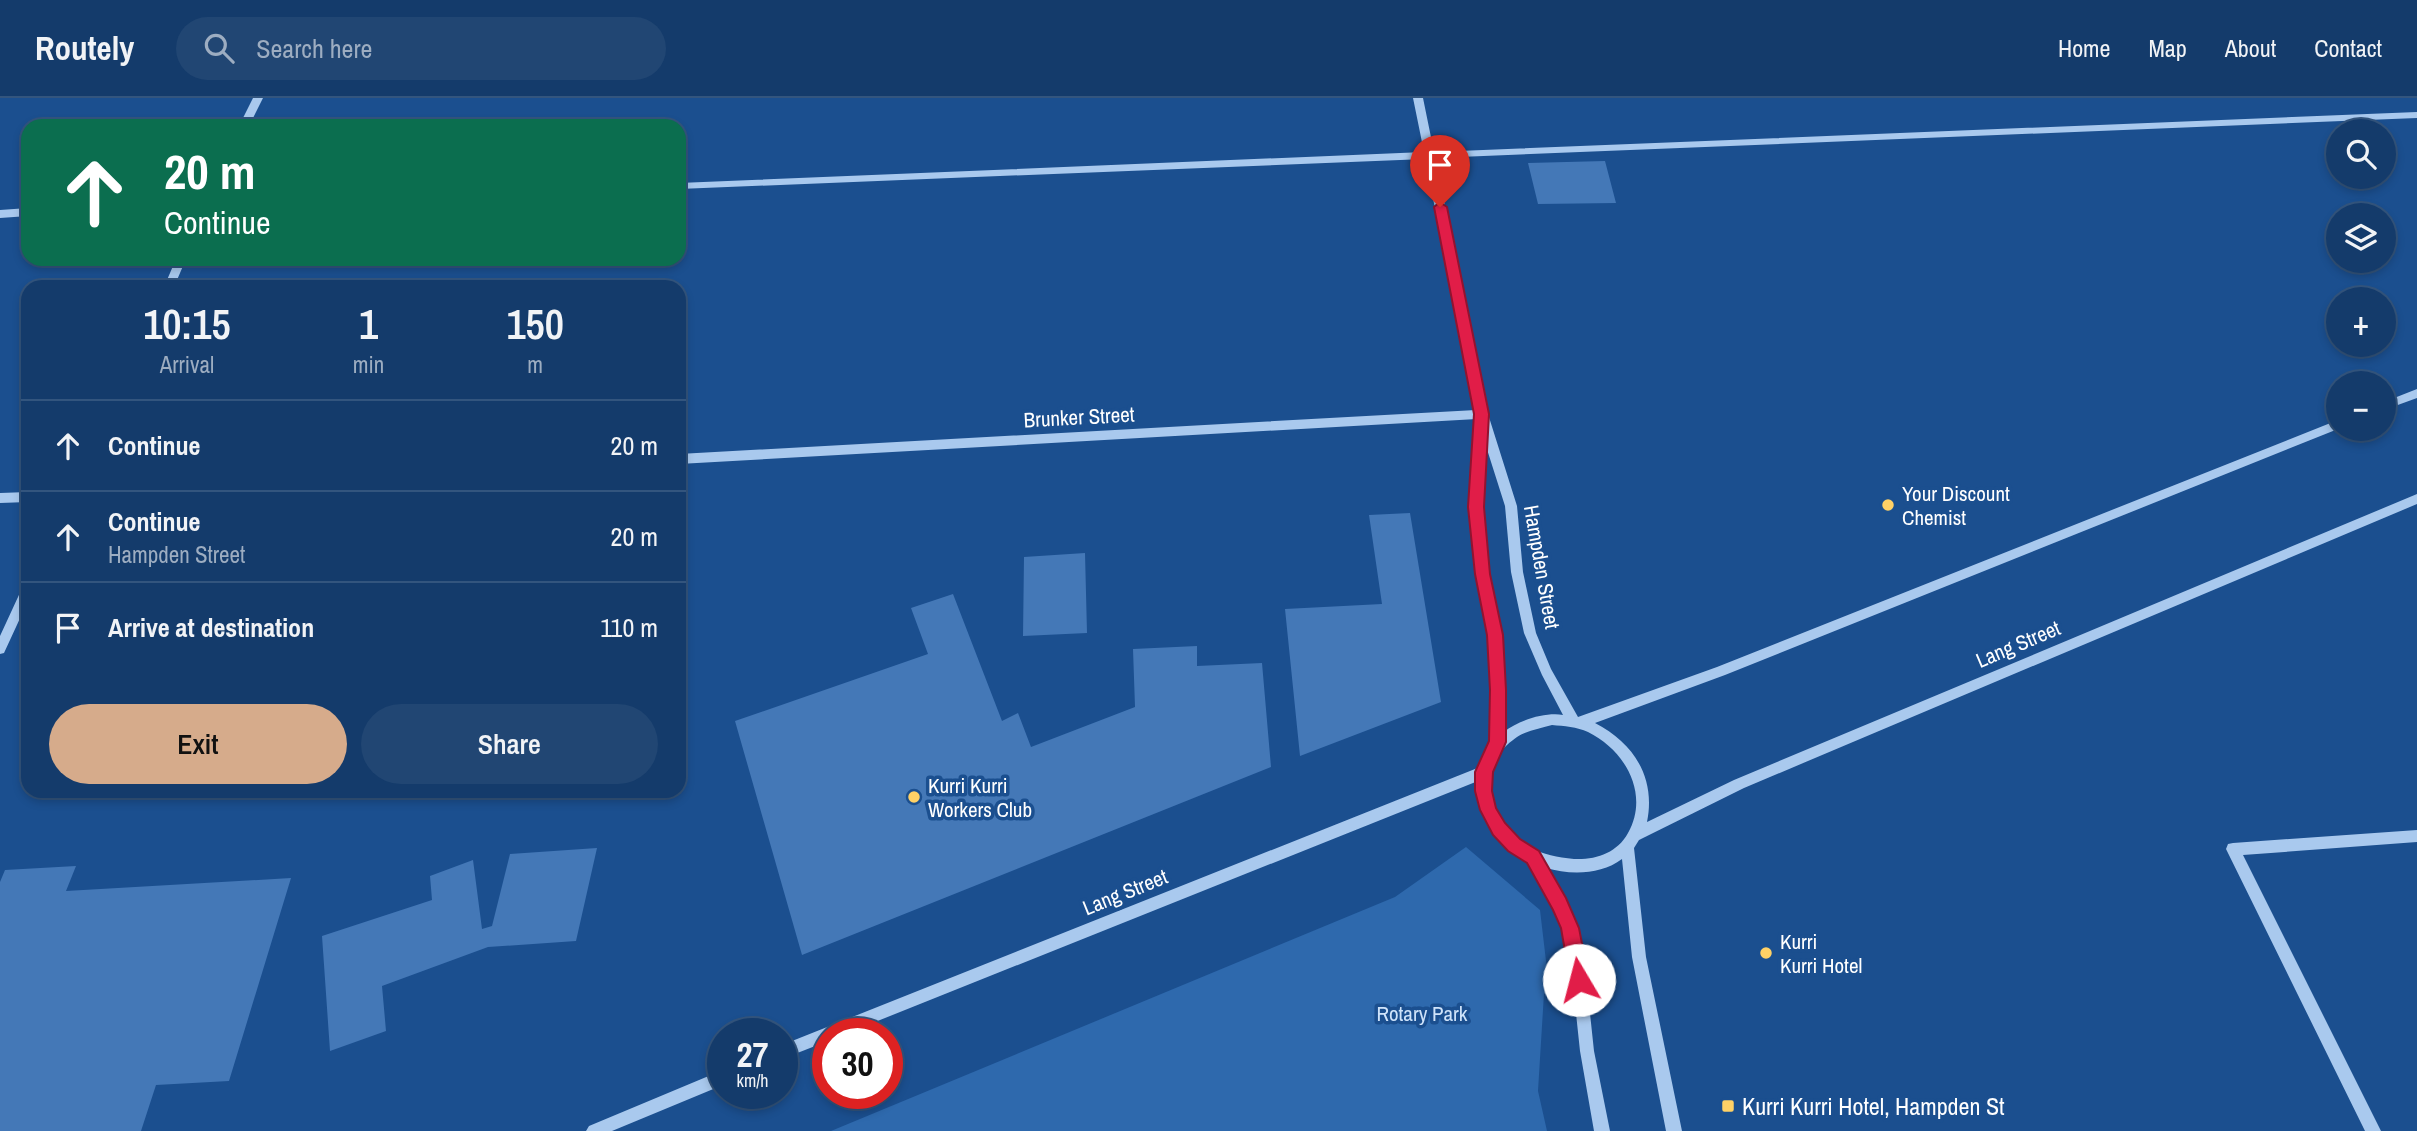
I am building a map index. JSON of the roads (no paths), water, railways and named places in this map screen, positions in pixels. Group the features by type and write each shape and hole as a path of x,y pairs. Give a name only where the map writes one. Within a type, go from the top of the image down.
{"street":[{"path":"248,119 258,98"},
{"name":"Hampden Street","path":"1418,98 1482,414 1511,506 1517,572 1530,633 1577,722"},
{"path":"686,186 2417,115"},
{"path":"0,214 21,212"},
{"path":"2396,401 2417,393"},
{"name":"Hampden Street","path":"1482,414 1476,507 1483,574 1495,635 1498,742"},
{"name":"Brunker Street","path":"686,459 1482,414"},
{"path":"1577,722 1734,666 2326,429"},
{"path":"0,498 21,496"},
{"name":"Lang Street","path":"1637,834 1739,784 2417,499"},
{"path":"0,649 21,603"},
{"path":"1552,719 1577,722 1608,738 1626,754 1639,774 1644,796 1643,815 1637,834 1627,847 1611,859 1585,866 1553,865 1514,845 1499,829 1488,810 1483,791 1484,772 1489,756 1498,742 1513,730 1530,723 1552,719"},
{"name":"Lang Street","path":"798,1046 1484,772"},
{"path":"2373,1131 2233,849 2417,836"},
{"path":"1627,847 1639,957 1674,1131"},
{"path":"1533,857 1570,928 1577,957 1587,1051 1602,1131"},
{"path":"594,1131 707,1084"}],"place":[{"name":"Your Discount Chemist","path":"1888,505"},
{"name":"Kurri Kurri Workers Club","path":"914,797"},
{"name":"Kurri Kurri Hotel","path":"1766,953"},
{"name":"Kurri Kurri Hotel, Hampden St","path":"1728,1106"}],"park label":[{"name":"Rotary Park","path":"1422,1013"}]}
